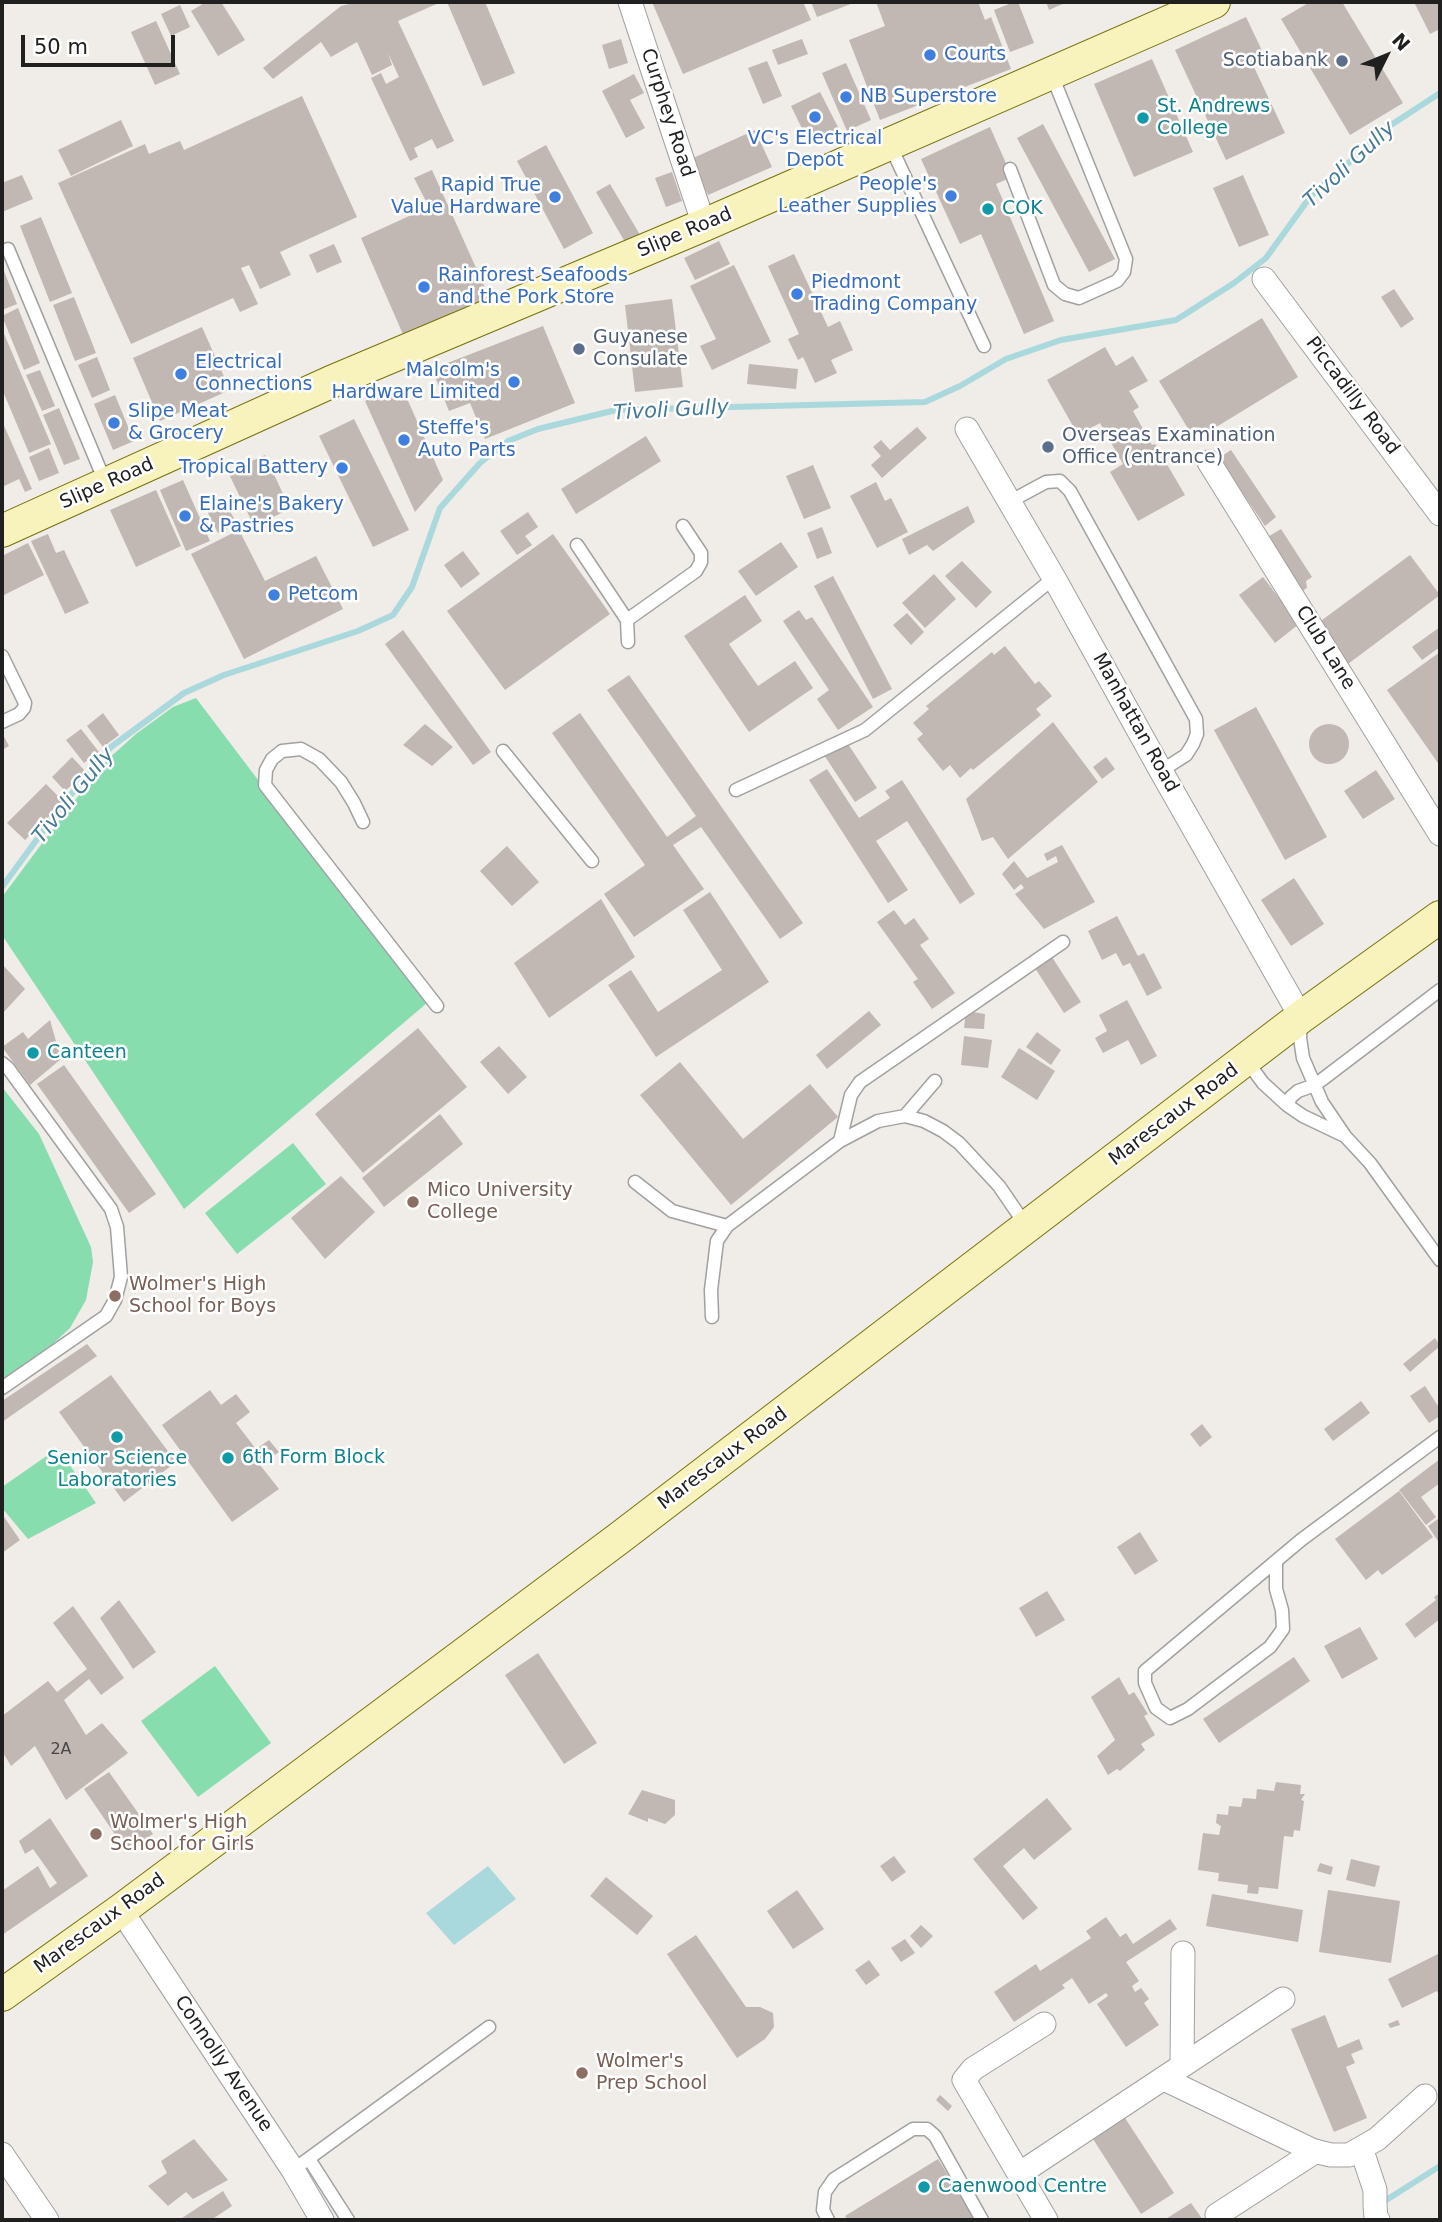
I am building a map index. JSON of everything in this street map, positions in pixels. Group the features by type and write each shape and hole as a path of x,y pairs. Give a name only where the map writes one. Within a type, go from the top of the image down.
{"main road":[{"name":"Slipe Road","path":"2,531 331,382 890,145 1214,2"},
{"name":"Marescaux Road","path":"2,1996 618,1539 1301,1017 1440,917"}],"street":[{"name":"Curphey Road","path":"631,2 704,225"},
{"name":"Piccadilly Road","path":"1264,279 1440,514"},
{"name":"Manhattan Road","path":"967,429 1301,1017"},
{"name":"Club Lane","path":"1209,463 1440,834"},
{"name":"Connolly Avenue","path":"121,1910 301,2164 322,2220"},
{"path":"1173,2072 1182,1953"},
{"path":"1019,2174 1283,1999"},
{"path":"1044,2024 972,2069 964,2080 1046,2220"},
{"path":"1173,2072 1316,2151 1331,2155 1349,2155 1377,2139 1425,2096"},
{"path":"1361,2148 1375,2190 1374,2206 1378,2220"},
{"path":"1217,2215 1316,2151"},
{"path":"2,2154 47,2220"}],"lane":[{"path":"1010,169 1054,285 1065,294 1079,298 1117,281 1124,272 1126,259 1051,72"},
{"path":"890,145 984,346"},
{"path":"8,249 106,484"},
{"path":"1010,502 1046,482 1059,481 1070,491 1196,719 1197,734 1186,755 1161,771"},
{"path":"627,620 696,571 701,562 701,553 683,526"},
{"path":"576,545 627,620 628,642"},
{"path":"736,790 864,730 1054,578"},
{"path":"2,656 25,703 19,714 2,722"},
{"path":"363,822 355,803 341,782 319,758 300,749 282,751 272,759 266,770 265,785 437,1006"},
{"path":"503,751 593,861"},
{"path":"840,1141 851,1096 860,1082 1063,942"},
{"path":"1287,1105 1298,1091 1315,1085 1440,990"},
{"path":"1301,1017 1303,1059 1322,1102 1440,1260"},
{"path":"1246,1060 1263,1083 1287,1105 1303,1116 1345,1136"},
{"path":"2,1063 111,1209 117,1227 121,1277 115,1300 106,1316 2,1388"},
{"path":"905,1116 935,1081"},
{"path":"712,1317 710,1290 717,1241 727,1226 840,1141 878,1121 905,1116 924,1121 959,1143 999,1186 1027,1228"},
{"path":"635,1182 673,1211 727,1226"},
{"path":"1276,1562 1276,1589 1282,1610 1283,1629 1270,1647 1188,1709 1170,1718 1156,1708 1145,1683 1145,1671 1301,1540 1440,1437"},
{"path":"348,2220 301,2164 489,2027"},
{"path":"828,2220 823,2210 825,2192 834,2179 913,2129 927,2129 935,2136 982,2220"}],"green space":[{"path":"196,698 427,1003 184,1209 2,935 2,897 107,760 136,734 173,707"},
{"path":"2,1087 39,1134 91,1247 93,1262 86,1300 70,1328 2,1381"},
{"path":"293,1143 326,1184 237,1254 205,1213"},
{"path":"58,1448 96,1503 28,1539 2,1508 2,1487"},
{"path":"215,1666 271,1743 198,1797 141,1721"}],"water":[{"path":"488,1866 516,1899 454,1945 426,1913"}],"building":[{"path":"206,2 221,2 245,40 218,56 191,11"},
{"path":"358,2 441,2 398,21 454,141 437,149 432,139 414,148 418,157 410,161 371,78 381,73 386,84 399,77 388,53 392,65 372,75 357,42 331,57 321,42 273,79 263,68 341,6"},
{"path":"447,2 485,2 515,73 483,86"},
{"path":"652,2 803,2 811,20 683,74"},
{"path":"811,2 856,2 817,17"},
{"name":"Courts","path":"876,2 978,2 985,20 991,17 1011,69 880,120 849,40 885,26"},
{"path":"1018,2 1034,43 1010,52 994,10"},
{"path":"1046,2 1067,2 1049,10"},
{"name":"Scotiabank","path":"1310,2 1342,2 1403,103 1350,135 1281,19"},
{"path":"1414,2 1440,2 1440,29 1430,34"},
{"path":"180,5 190,27 171,36 161,14"},
{"path":"1246,17 1266,59 1253,65 1285,133 1226,160 1175,50"},
{"path":"156,21 180,74 155,85 131,32"},
{"path":"621,39 628,63 609,69 602,45"},
{"path":"802,39 808,54 778,65 772,50"},
{"name":"St. Andrews College","path":"1152,59 1193,152 1134,177 1094,84"},
{"path":"767,61 782,96 763,104 748,68"},
{"name":"NB Superstore","path":"846,63 871,120 847,131 822,73"},
{"path":"634,74 644,93 630,100 645,128 626,138 602,91"},
{"name":"VC's Electrical Depot","path":"820,92 839,129 809,143 791,106"},
{"path":"302,96 357,217 280,252 291,275 260,289 249,265 241,268 258,304 240,312 233,298 131,344 58,183 145,144 149,154 180,141 184,150"},
{"path":"121,120 133,146 71,176 58,150"},
{"name":"COK","path":"1043,124 1115,259 1089,272 1017,138"},
{"name":"COK","path":"990,127 1012,177 996,184 1054,321 1024,334 981,234 960,244 921,159"},
{"path":"755,130 772,167 708,195 691,159"},
{"name":"Rapid True Value Hardware","path":"546,145 593,233 564,249 517,161"},
{"name":"Rainforest Seafoods and the Pork Store","path":"432,170 491,301 405,339 361,238 429,207 414,178"},
{"path":"672,172 682,201 666,207 655,178"},
{"path":"22,175 33,199 2,212 2,183"},
{"path":"1243,175 1269,235 1239,247 1213,188"},
{"path":"610,184 646,245 629,249 596,192"},
{"path":"41,217 72,293 50,302 20,226"},
{"path":"719,241 730,264 695,280 684,258"},
{"path":"334,244 342,262 317,273 309,255"},
{"name":"Piedmont Trading Company","path":"794,254 828,327 840,321 853,350 831,360 837,373 815,383 803,357 798,360 788,339 799,334 768,266"},
{"path":"734,265 771,342 712,370 700,346 716,339 690,286"},
{"path":"2,266 17,304 2,310"},
{"path":"1394,289 1414,319 1401,328 1381,297"},
{"path":"74,297 96,353 75,361 53,305"},
{"path":"672,299 683,387 635,392 625,305"},
{"path":"18,308 40,363 24,370 2,316"},
{"path":"1262,318 1298,377 1195,440 1159,381"},
{"name":"Malcolm's Hardware Limited","path":"543,326 575,403 485,439 470,403 449,411 432,369"},
{"name":"Electrical Connections","path":"202,327 230,390 160,421 133,358"},
{"path":"2,329 51,444 29,453 2,389"},
{"path":"1105,347 1116,366 1133,356 1148,381 1129,391 1139,407 1133,411 1185,495 1138,521 1110,472 1123,464 1100,423 1078,435 1047,380"},
{"path":"97,357 110,390 92,398 78,365"},
{"path":"749,364 798,369 796,389 747,384"},
{"path":"40,370 55,406 42,411 26,375"},
{"name":"Steffe's Auto Parts","path":"401,385 443,480 415,512 365,401"},
{"name":"Slipe Meat & Grocery","path":"115,395 134,441 113,450 94,404"},
{"path":"59,408 80,459 64,465 43,415"},
{"path":"354,419 409,530 373,547 319,436"},
{"path":"2,421 32,489 25,492 19,479 2,487"},
{"path":"917,427 927,438 882,478 871,465 881,456 873,447 881,440 890,450"},
{"path":"646,436 661,461 576,514 561,489"},
{"path":"49,448 59,473 39,481 29,457"},
{"path":"1231,450 1276,517 1265,526 1219,458"},
{"path":"265,455 290,509 254,526 228,472"},
{"path":"813,465 831,508 804,519 786,476"},
{"name":"Elaine's Bakery & Pastries","path":"183,480 210,541 186,551 160,490"},
{"path":"876,482 885,501 891,498 908,532 877,548 850,496"},
{"path":"156,490 181,546 136,567 110,510"},
{"path":"224,500 237,524 218,533 206,509"},
{"path":"968,506 975,522 933,551 927,545 909,555 902,539"},
{"path":"528,512 538,527 525,536 532,545 517,555 500,531"},
{"path":"822,527 832,553 817,559 807,533"},
{"path":"1281,529 1312,577 1306,581 1307,588 1300,592 1264,539"},
{"name":"Petcom","path":"239,530 265,581 316,556 343,609 244,659 191,554"},
{"path":"48,534 56,553 64,550 89,603 65,614 31,541"},
{"path":"553,534 610,614 505,690 447,611"},
{"path":"781,542 798,567 756,596 738,571"},
{"path":"28,543 44,575 4,595 2,556"},
{"path":"463,551 480,574 461,588 444,565"},
{"path":"1410,555 1440,595 1344,667 1314,626"},
{"path":"962,561 992,592 976,608 945,576"},
{"path":"934,574 956,599 925,628 902,603"},
{"path":"833,576 892,689 873,699 814,586"},
{"path":"1263,577 1299,624 1275,643 1239,595"},
{"path":"745,595 762,621 729,644 758,686 795,661 813,688 749,732 684,636"},
{"path":"799,610 806,620 812,617 873,707 838,730 817,699 829,690 783,621"},
{"path":"907,613 924,632 911,645 893,625"},
{"path":"1440,627 1440,647 1422,660 1412,647"},
{"path":"403,630 491,752 473,765 385,644"},
{"path":"1005,646 1035,684 1039,681 1052,696 1036,709 1041,715 973,770 971,768 960,778 950,765 943,771 917,739 923,734 913,723 929,709 926,706 992,652 994,655"},
{"path":"1440,652 1440,766 1387,690"},
{"path":"629,675 803,923 780,939 701,827 673,845 704,889 634,937 604,894 645,865 552,733 580,713 667,837 696,816 607,690"},
{"path":"1256,707 1327,837 1285,860 1214,730"},
{"path":"103,713 119,735 103,747 87,726"},
{"path":"1053,722 1098,782 1008,859 993,837 982,841 966,799"},
{"path":"425,724 453,747 432,766 403,745"},
{"path":"1329,724 1337,725 1343,730 1348,736 1348,752 1343,758 1337,763 1329,764 1321,763 1315,758 1310,752 1309,744 1310,736 1315,730 1321,725"},
{"path":"81,729 99,752 84,763 66,740"},
{"path":"2,733 9,746 2,750"},
{"path":"846,741 877,788 855,802 824,755"},
{"path":"72,757 86,772 65,791 52,777"},
{"path":"1106,757 1115,769 1102,779 1093,767"},
{"path":"827,769 859,818 890,798 885,791 902,780 975,894 960,904 907,821 876,841 908,890 888,903 809,780"},
{"path":"1376,770 1395,799 1363,819 1344,791"},
{"path":"46,784 64,802 25,840 7,823"},
{"path":"1062,845 1095,902 1044,929 1015,894 1024,888 1021,884 1014,890 1002,874 1014,861 1027,878 1058,862 1056,856 1047,861 1044,854"},
{"path":"507,846 539,882 512,906 480,871"},
{"path":"1294,878 1324,924 1291,946 1261,900"},
{"path":"710,892 769,982 656,1057 608,985 631,970 658,1012 722,970 683,910"},
{"path":"601,899 635,957 549,1018 514,963"},
{"path":"894,910 905,925 914,918 929,939 920,945 955,993 932,1009 913,982 918,979 877,922"},
{"path":"1117,916 1138,956 1144,953 1162,988 1147,996 1130,963 1123,966 1116,953 1102,960 1088,931"},
{"path":"1050,954 1081,1002 1064,1013 1033,965"},
{"path":"2,964 25,989 2,1014"},
{"path":"1127,1000 1157,1056 1141,1065 1128,1040 1103,1053 1095,1038 1107,1031 1099,1015"},
{"path":"869,1011 881,1025 827,1069 816,1055"},
{"path":"966,1011 985,1014 984,1029 964,1028"},
{"name":"Canteen","path":"50,1020 61,1059 30,1085 2,1047 23,1032 28,1039"},
{"path":"418,1028 467,1087 363,1173 315,1114"},
{"path":"1037,1032 1061,1050 1051,1065 1026,1047"},
{"path":"964,1036 992,1040 988,1068 961,1065"},
{"path":"499,1046 527,1077 508,1094 480,1062"},
{"path":"1019,1048 1055,1071 1037,1100 1001,1077"},
{"path":"680,1062 743,1139 810,1084 838,1117 731,1205 640,1095"},
{"path":"64,1065 156,1194 129,1213 37,1084"},
{"path":"440,1114 463,1144 384,1207 362,1178"},
{"path":"341,1176 375,1212 325,1259 291,1218"},
{"path":"1435,1338 1440,1346 1410,1372 1403,1364"},
{"path":"87,1344 97,1356 2,1422 2,1401"},
{"name":"Senior Science Laboratories","path":"111,1375 176,1462 124,1502 59,1412"},
{"path":"1425,1386 1440,1409 1440,1416 1429,1423 1410,1396"},
{"name":"6th Form Block","path":"210,1390 221,1405 236,1394 250,1412 236,1423 256,1449 269,1440 279,1452 260,1465 279,1489 232,1522 162,1425"},
{"path":"1361,1401 1370,1413 1333,1441 1324,1429"},
{"path":"1202,1424 1212,1437 1200,1447 1190,1434"},
{"path":"1440,1459 1440,1483 1421,1497 1436,1517 1426,1525 1399,1490"},
{"path":"1399,1491 1433,1537 1382,1575 1378,1570 1366,1580 1335,1539"},
{"path":"2,1514 20,1540 2,1553"},
{"path":"1438,1519 1440,1522 1440,1544 1428,1526"},
{"path":"1140,1532 1158,1561 1135,1575 1117,1547"},
{"path":"1047,1591 1065,1620 1036,1637 1019,1608"},
{"path":"1440,1593 1440,1619 1415,1638 1405,1624 1436,1600 1434,1597"},
{"path":"119,1600 156,1652 133,1669 100,1618"},
{"path":"73,1606 124,1678 101,1695 89,1679 64,1700 86,1735 102,1723 128,1753 66,1800 35,1746 11,1766 2,1751 2,1716 48,1681 57,1692 87,1669 53,1623"},
{"path":"1360,1627 1378,1659 1342,1679 1324,1646"},
{"path":"538,1653 597,1743 564,1764 505,1675"},
{"path":"1294,1657 1310,1681 1219,1743 1203,1719"},
{"path":"1119,1677 1129,1695 1134,1692 1148,1714 1144,1716 1155,1735 1141,1744 1145,1750 1120,1771 1117,1769 1108,1775 1097,1756 1115,1740 1091,1697"},
{"path":"109,1772 153,1834 127,1852 84,1789"},
{"path":"1276,1782 1301,1785 1300,1794 1305,1794 1301,1800 1304,1801 1300,1831 1294,1830 1293,1837 1284,1836 1278,1889 1259,1887 1258,1894 1247,1893 1248,1885 1218,1881 1219,1873 1198,1870 1203,1833 1219,1835 1221,1826 1216,1823 1217,1814 1228,1815 1229,1806 1241,1807 1243,1798 1256,1799 1257,1789 1274,1791"},
{"path":"642,1790 675,1800 675,1815 665,1824 648,1818 648,1822 628,1814"},
{"path":"1047,1798 1072,1829 1034,1860 1024,1848 1003,1866 1038,1908 1023,1920 973,1859"},
{"path":"50,1818 88,1876 2,1935 2,1891 38,1866 50,1888 57,1883 33,1849 25,1854 19,1841"},
{"path":"894,1856 906,1872 892,1882 880,1866"},
{"path":"1351,1859 1380,1866 1375,1887 1346,1880"},
{"path":"1320,1863 1333,1867 1331,1875 1317,1871"},
{"path":"606,1877 653,1916 637,1935 590,1896"},
{"path":"797,1890 824,1929 793,1949 767,1911"},
{"path":"1328,1890 1400,1901 1391,1963 1319,1952"},
{"path":"1212,1894 1303,1910 1298,1942 1206,1926"},
{"path":"1106,1917 1120,1937 1126,1933 1133,1944 1170,1919 1177,1929 1126,1962 1139,1981 1132,1986 1135,1992 1141,1988 1149,1999 1144,2003 1159,2025 1126,2047 1097,2004 1108,1996 1106,1993 1089,2004 1072,1978 1062,1985 1065,1988 1014,2022 994,1992 1036,1964 1040,1971 1091,1938 1086,1931"},
{"path":"921,1925 933,1936 921,1948 910,1936"},
{"path":"696,1935 746,2007 760,2007 773,2013 774,2027 765,2039 737,2058 667,1954"},
{"path":"905,1939 915,1953 901,1962 891,1948"},
{"path":"1440,1953 1440,1997 1437,1991 1402,2008 1388,1979"},
{"path":"869,1960 880,1975 866,1985 855,1970"},
{"path":"1325,2015 1338,2048 1359,2039 1363,2049 1351,2054 1355,2063 1346,2067 1367,2118 1334,2132 1291,2029"},
{"path":"1398,2020 1400,2025 1390,2028 1388,2024"},
{"path":"940,2095 952,2106 948,2111 936,2100"},
{"path":"1125,2118 1174,2193 1141,2214 1093,2139"},
{"path":"194,2139 228,2180 193,2199 186,2192 168,2206 148,2186 167,2173 161,2161"},
{"name":"Caenwood Centre","path":"938,2159 976,2220 848,2220 845,2216"},
{"path":"223,2191 232,2206 211,2220 179,2220"},
{"path":"1191,2203 1203,2220 1164,2220"}],"waterway":[{"name":"Tivoli Gully","path":"2,887 62,805 111,747 184,693 224,675 358,631 393,615 412,587 440,508 480,463 508,441 538,429 616,410 925,402 960,386 1006,359 1061,340 1176,320 1234,283 1266,258 1310,197 1391,125 1440,93"},
{"path":"1380,2204 1440,2166"}],"place":[{"name":"Courts","path":"930,55"},
{"name":"Scotiabank","path":"1342,61"},
{"name":"NB Superstore","path":"846,97"},
{"name":"VC's Electrical Depot","path":"815,117"},
{"name":"St. Andrews College","path":"1143,118"},
{"name":"People's Leather Supplies","path":"951,196"},
{"name":"Rapid True Value Hardware","path":"555,197"},
{"name":"COK","path":"988,209"},
{"name":"Rainforest Seafoods and the Pork Store","path":"424,287"},
{"name":"Piedmont Trading Company","path":"797,294"},
{"name":"Guyanese Consulate","path":"579,349"},
{"name":"Electrical Connections","path":"181,374"},
{"name":"Malcolm's Hardware Limited","path":"514,382"},
{"name":"Slipe Meat & Grocery","path":"114,423"},
{"name":"Steffe's Auto Parts","path":"404,440"},
{"name":"Overseas Examination Office (entrance)","path":"1048,447"},
{"name":"Tropical Battery","path":"342,468"},
{"name":"Elaine's Bakery & Pastries","path":"185,516"},
{"name":"Petcom","path":"274,595"},
{"name":"Canteen","path":"33,1053"},
{"name":"Mico University College","path":"413,1202"},
{"name":"Wolmer's High School for Boys","path":"115,1296"},
{"name":"Senior Science Laboratories","path":"117,1437"},
{"name":"6th Form Block","path":"228,1458"},
{"name":"Wolmer's High School for Girls","path":"96,1834"},
{"name":"Wolmer's Prep School","path":"582,2073"},
{"name":"Caenwood Centre","path":"924,2187"}]}
